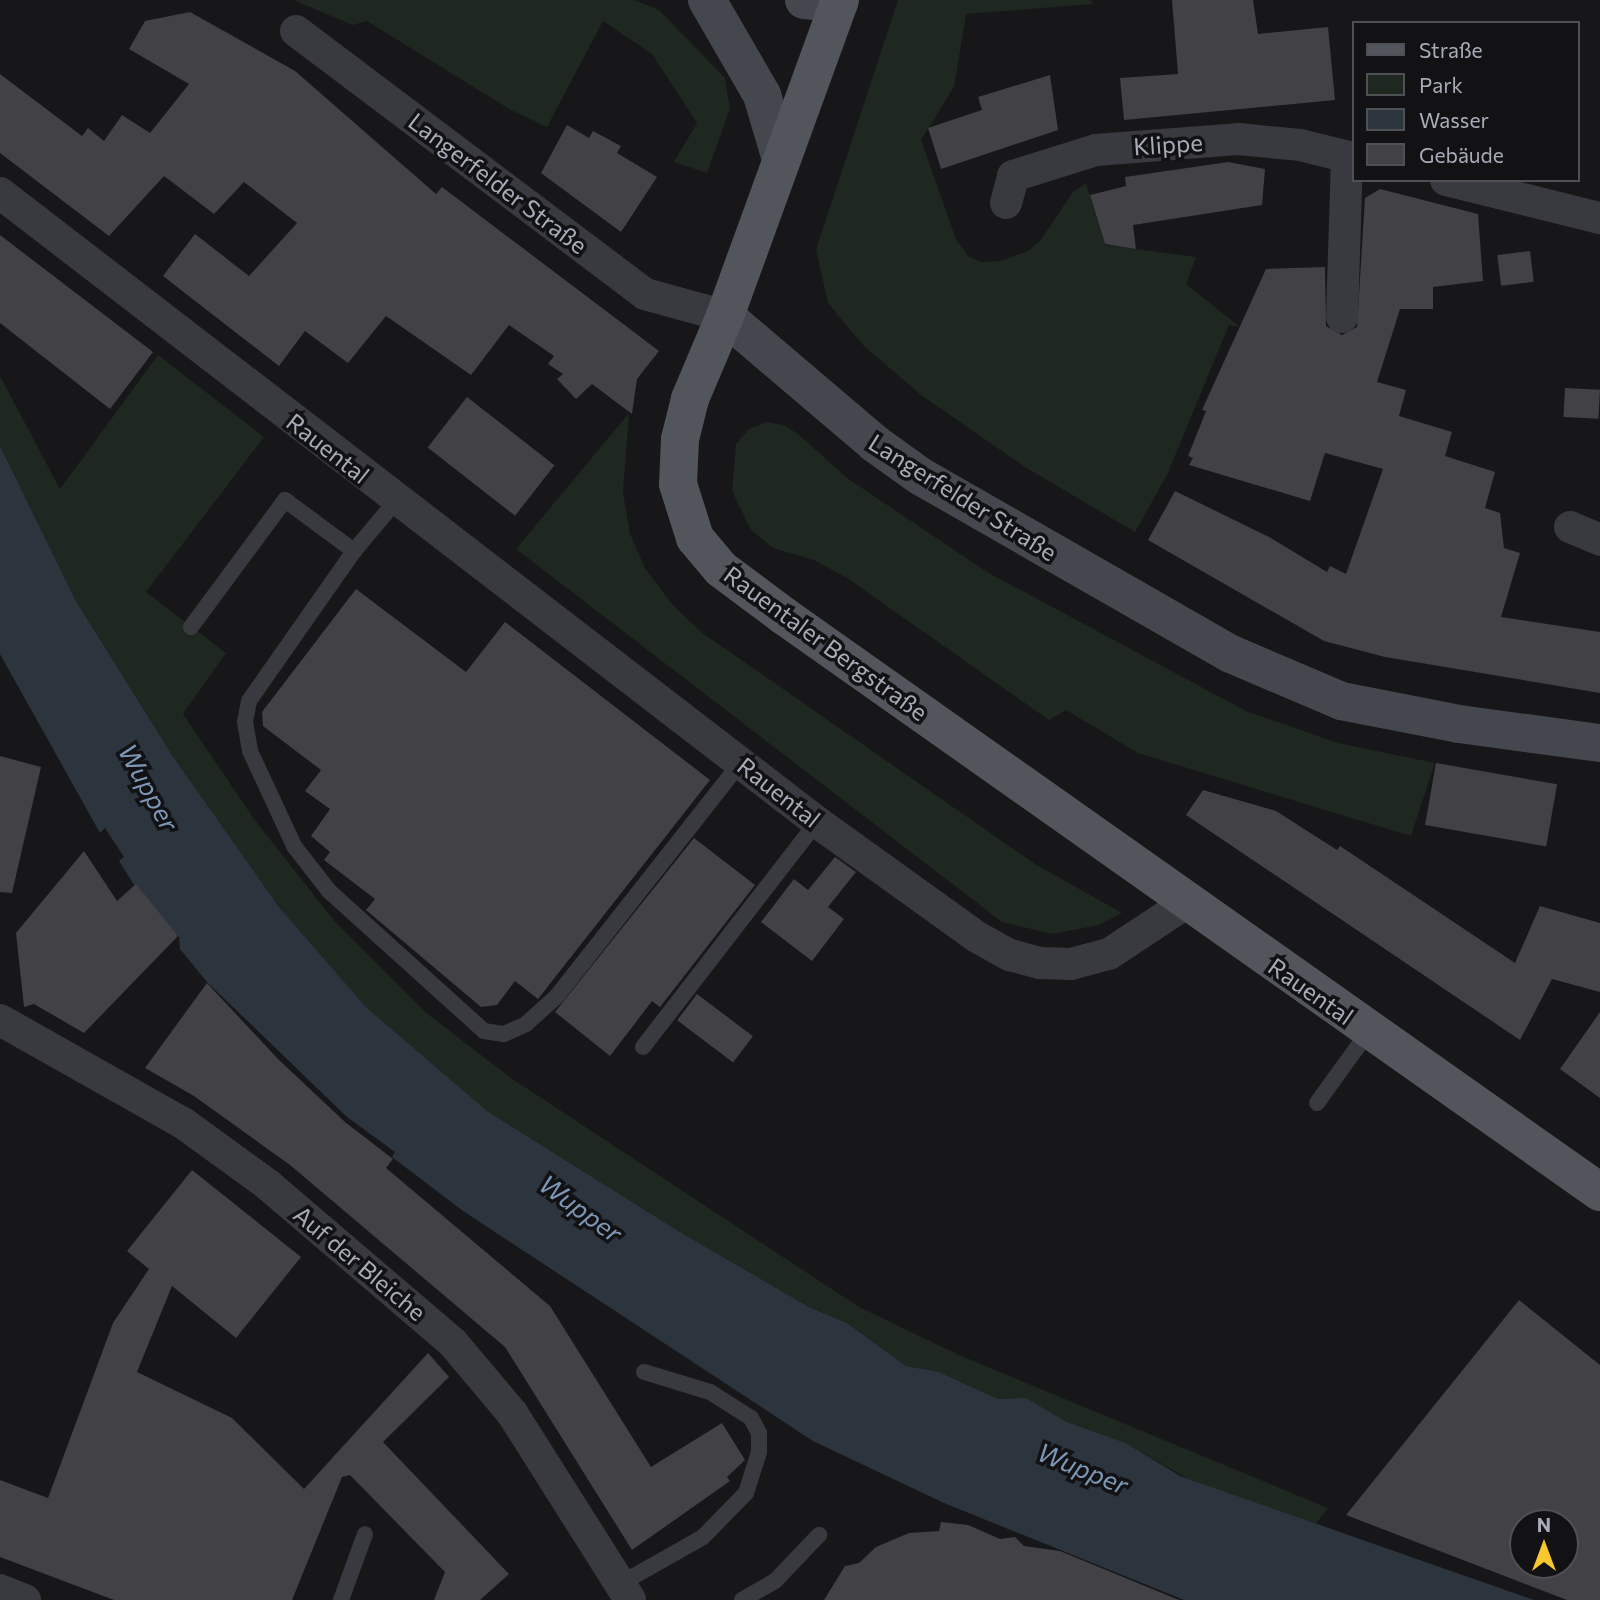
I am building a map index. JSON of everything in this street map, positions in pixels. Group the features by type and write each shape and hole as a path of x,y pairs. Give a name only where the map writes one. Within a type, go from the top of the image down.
{"main road":[{"path":"707,0 762,95 781,159"},
{"name":"Rauentaler Bergstraße","path":"828,1 781,159 726,316 690,399 680,439 678,484 695,538 720,569 1186,903"},
{"name":"Langerfelder Straße","path":"726,316 874,443 920,476 1231,654 1341,701 1459,724 1600,743"},
{"name":"Rauental","path":"1186,903 1600,1192"}],"street":[{"name":"Langerfelder Straße","path":"296,31 645,294 726,316"},
{"name":"Klippe","path":"1006,203 1013,176 1096,150 1238,139 1300,145 1350,157"},
{"path":"1342,317 1350,157"},
{"path":"1454,182 1600,218"},
{"name":"Rauental","path":"0,193 396,501 817,821 977,937 1010,955 1040,963 1070,964 1110,954 1186,903"},
{"path":"1570,527 1600,540"},
{"name":"Auf der Bleiche","path":"0,1020 183,1123 267,1184 453,1343 512,1413 625,1592"},
{"path":"0,1590 25,1600"}],"lane":[{"path":"191,627 285,500 354,551"},
{"path":"396,501 354,551 249,702 245,722 250,751 294,846 329,891 484,1031 504,1034 526,1024 557,996 741,762"},
{"path":"643,1047 817,821"},
{"path":"1317,1102 1369,1031"},
{"path":"625,1592 703,1537 746,1493 759,1452 759,1433 751,1418 710,1392 644,1372"},
{"path":"341,1600 365,1534"},
{"path":"742,1600 775,1581 818,1535"}],"green space":[{"path":"293,0 634,0 659,10 725,78 730,109 707,173 674,162 697,123 652,54 603,21 547,127 511,110 367,21 353,25"},
{"path":"898,0 1091,0 1093,4 966,14 954,87 921,140 956,239 968,256 981,262 1000,261 1028,251 1040,241 1073,192 1086,183 1105,245 1196,257 1186,284 1240,327 1229,325 1167,475 1135,532 1025,467 921,395 864,346 828,303 816,250"},
{"path":"158,355 264,437 146,592 226,653 183,714 254,819 336,923 425,1012 511,1078 859,1307 959,1355 1328,1508 1316,1524 1188,1479 1126,1443 1067,1422 1026,1398 998,1399 939,1372 906,1366 847,1323 809,1307 680,1232 487,1111 366,1007 279,907 172,755 76,601 0,446 0,376 60,489"},
{"path":"629,413 623,492 630,534 645,568 672,604 701,632 1035,864 1122,913 1099,925 1052,934 1002,922 516,549"},
{"path":"767,422 784,425 798,434 847,478 987,572 1246,711 1338,743 1435,763 1411,836 1138,753 1066,710 1049,720 847,578 814,560 773,548 751,530 732,491 736,444 749,429"}],"water":[{"name":"Wupper","path":"0,446 76,601 172,755 279,907 366,1007 487,1111 680,1232 809,1307 847,1323 906,1366 939,1372 998,1399 1026,1398 1067,1422 1126,1443 1180,1476 1534,1600 1184,1600 944,1503 813,1441 463,1211 392,1157 395,1152 347,1117 207,982 180,949 179,937 138,891 119,861 124,857 105,828 100,833 0,654"}],"building":[{"path":"1172,0 1253,0 1258,34 1328,27 1335,100 1124,120 1120,78 1178,74"},
{"path":"190,12 295,71 436,194 442,187 659,351 637,379 632,414 592,384 576,399 557,379 563,374 548,364 554,356 509,325 471,375 386,316 348,363 305,331 279,366 163,276 195,234 249,276 297,223 244,182 214,214 164,176 109,236 0,153 0,74 82,136 88,128 104,141 122,115 150,133 189,84 129,49 145,21"},
{"path":"1050,75 1058,130 941,169 928,128 982,110 978,97"},
{"path":"567,125 589,138 593,131 621,146 617,153 657,177 621,232 541,173"},
{"path":"1228,162 1265,169 1262,205 1133,225 1136,249 1105,244 1090,195 1126,186 1125,177"},
{"path":"1380,189 1478,214 1483,281 1433,287 1433,309 1400,309 1377,382 1406,390 1399,416 1452,432 1445,456 1495,472 1485,508 1500,513 1504,548 1520,553 1501,617 1600,632 1600,693 1385,657 1324,641 1148,540 1175,491 1269,537 1327,572 1330,566 1346,574 1383,469 1325,453 1310,501 1189,465 1193,458 1188,456 1206,411 1202,410 1266,269 1325,267 1326,326 1342,335 1357,327 1365,198"},
{"path":"0,235 153,352 110,409 0,323"},
{"path":"1530,251 1534,282 1501,286 1497,255"},
{"path":"1565,388 1600,390 1598,419 1563,417"},
{"path":"467,397 554,465 515,516 428,447"},
{"path":"356,589 466,672 505,622 710,780 538,999 515,981 497,1005 481,1007 366,910 375,899 324,860 330,852 311,836 330,809 305,791 321,770 263,726 262,712"},
{"path":"0,756 41,767 12,893 0,892"},
{"path":"1436,763 1557,784 1546,846 1425,825"},
{"path":"1203,790 1276,811 1337,850 1340,846 1515,963 1540,906 1600,923 1600,992 1552,979 1520,1040 1186,815"},
{"path":"694,838 755,885 660,1007 652,1001 610,1056 555,1012"},
{"path":"84,851 117,901 136,884 178,936 84,1033 34,1004 24,1007 16,933"},
{"path":"835,857 856,872 828,907 844,919 812,961 761,922 794,879 808,890"},
{"path":"207,983 278,1059 345,1122 393,1159 386,1168 550,1306 651,1467 722,1423 745,1460 727,1477 730,1481 632,1550 505,1347 290,1165 194,1096 145,1068"},
{"path":"697,994 753,1036 733,1062 677,1020"},
{"path":"1600,1012 1600,1098 1560,1069"},
{"path":"192,1170 301,1257 236,1338 172,1286 137,1372 232,1418 304,1489 428,1353 449,1377 383,1442 509,1574 480,1600 434,1600 445,1572 350,1475 342,1477 292,1600 114,1600 0,1557 0,1480 48,1498 113,1323 149,1269 127,1251"},
{"path":"1519,1300 1600,1365 1600,1600 1567,1600 1512,1579 1579,1579 1579,1509 1509,1509 1509,1578 1346,1515"},
{"path":"941,1522 968,1525 1000,1539 1015,1537 1024,1546 1060,1551 1179,1600 824,1600 845,1566 859,1563 876,1547 909,1533 939,1531"}]}
